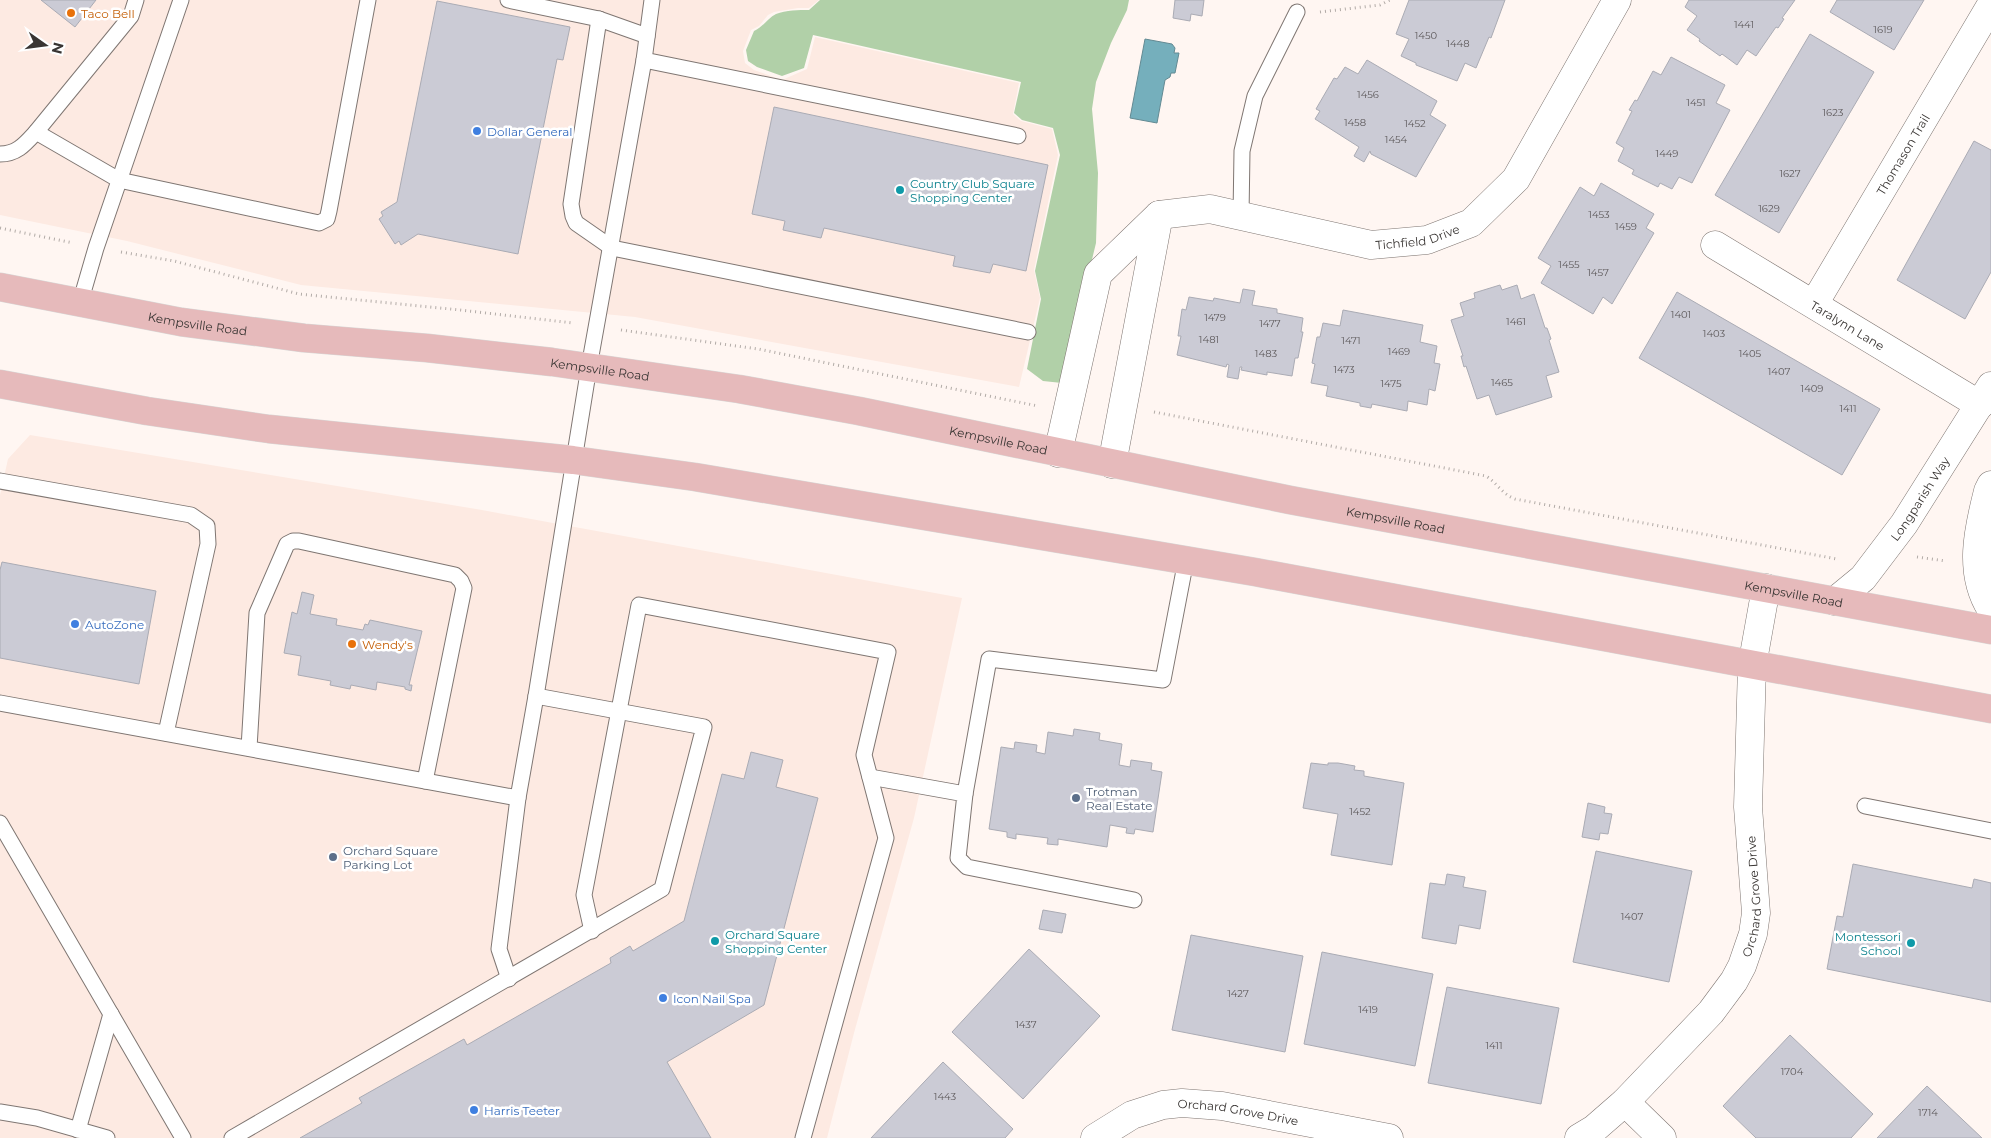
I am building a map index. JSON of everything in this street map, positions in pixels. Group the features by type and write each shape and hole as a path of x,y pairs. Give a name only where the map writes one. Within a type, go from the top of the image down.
{"main road":[{"name":"Kempsville Road","path":"0,287 181,322 304,338 427,348 589,367 739,389 797,399 1309,503 1991,630"},
{"path":"0,384 147,411 269,429 573,460 695,477 1186,560 1991,709"}],"street":[{"name":"Tichfield Drive","path":"1160,215 1210,209 1371,245 1427,240 1471,223 1516,179 1617,0"},
{"name":"Thomason Trail","path":"1814,304 1991,5"},
{"path":"1058,453 1098,274 1160,215"},
{"path":"1112,464 1160,215"},
{"name":"Taralynn Lane","path":"1715,245 1814,304 1986,395"},
{"name":"Longparish Way","path":"1835,601 1863,578 1880,557 1904,524 1986,395"},
{"path":"1991,485 1978,533 1977,565 1985,600 1991,609"},
{"name":"Orchard Grove Drive","path":"1579,1138 1594,1129 1625,1102 1711,1012 1734,981 1742,966 1753,934 1756,913 1748,807 1752,666 1766,588"},
{"path":"1625,1102 1662,1138"},
{"name":"Orchard Grove Drive","path":"1095,1138 1132,1114 1163,1105 1182,1103 1222,1106 1388,1138"}],"lane":[{"path":"0,154 11,154 20,149 36,132 131,16 136,0"},
{"path":"80,303 96,248 181,0"},
{"path":"36,132 119,180 319,223 327,219 368,0"},
{"path":"508,0 598,19 647,36"},
{"path":"509,979 499,949 518,798 573,460 644,60 652,0"},
{"path":"1241,216 1242,150 1256,96 1297,12"},
{"path":"598,19 571,204 576,223 612,248 1028,332"},
{"path":"644,60 1018,136"},
{"path":"0,481 191,515 206,526 208,544 166,734"},
{"path":"249,748 258,613 288,544 293,540 299,540 455,575 461,581 464,588 425,781"},
{"path":"1134,900 967,867 958,858 964,794 990,659 1163,680 1186,560"},
{"path":"592,931 584,894 638,605 888,652 864,755 886,838 803,1138"},
{"path":"232,1138 662,889 704,727 536,696"},
{"path":"0,703 518,798"},
{"path":"870,777 964,794"},
{"path":"1865,806 1991,831"},
{"path":"0,823 183,1138"},
{"path":"78,1130 111,1014"},
{"path":"0,1112 37,1118 107,1138"}],"path":[{"path":"1297,12 1330,12 1380,5 1390,0"},
{"path":"0,228 96,248 143,255 299,294 560,321 596,328 656,334 758,349 1045,407 1068,408"},
{"path":"1123,410 1158,412 1486,476 1506,495 1515,500 1846,561 1909,556 1977,565"}],"shaded area":[{"path":"0,0 819,0 809,8 774,12 768,15 759,26 751,30 743,51 745,63 754,70 782,80 807,69 815,37 1019,83 1013,114 1021,121 1052,129 1058,155 1034,270 1040,298 1019,387 635,317 301,285 127,241 0,215"},
{"path":"30,435 482,510 962,598 914,818 827,1138 0,1138 0,495 8,459"}],"green space":[{"path":"820,0 1129,0 1127,10 1111,43 1096,82 1092,109 1098,173 1096,243 1062,383 1043,381 1027,369 1041,299 1035,271 1060,155 1053,128 1022,120 1014,113 1021,82 813,35 804,68 782,76 757,67 748,61 746,50 754,31 776,14 788,11 809,10"}],"water":[{"path":"1145,39 1172,44 1175,48 1174,53 1179,53 1175,73 1171,73 1170,77 1165,80 1157,123 1130,118"}],"building":[{"name":"Taco Bell","path":"41,0 96,0 75,27"},
{"path":"1175,0 1204,0 1202,16 1191,14 1190,21 1173,18"},
{"path":"1409,0 1505,0 1491,38 1489,37 1476,68 1465,63 1457,81 1416,65 1416,63 1401,56 1409,39 1396,34"},
{"path":"1689,0 1795,0 1782,18 1784,19 1778,28 1776,27 1756,56 1747,50 1737,65 1722,54 1720,56 1687,30 1697,16 1685,7"},
{"path":"1837,0 1924,0 1894,50 1830,12"},
{"name":"Dollar General","path":"437,1 570,27 563,60 557,59 518,254 418,234 401,245 399,241 395,244 379,219 383,216 381,212 397,202"},
{"path":"1810,34 1874,72 1779,233 1715,195"},
{"path":"1671,57 1725,85 1716,103 1730,110 1692,183 1679,177 1672,189 1660,183 1658,187 1632,174 1634,170 1618,161 1624,148 1616,143 1632,111 1629,110 1635,100 1637,101 1653,71 1661,75"},
{"path":"1367,60 1437,101 1430,115 1446,125 1416,177 1371,154 1370,151 1364,162 1354,156 1359,147 1315,119 1320,111 1316,109 1334,78 1337,79 1345,67 1358,74"},
{"name":"Country Club Square Shopping Center","path":"774,107 1048,165 1026,271 993,264 990,273 953,266 955,256 824,228 821,238 783,230 785,221 752,214"},
{"path":"1974,141 1991,150 1991,272 1965,319 1897,280"},
{"path":"1601,183 1654,214 1646,228 1654,233 1612,304 1603,297 1593,314 1541,283 1551,266 1538,258 1580,187 1594,196"},
{"path":"1500,285 1502,290 1517,285 1521,299 1534,294 1545,328 1547,328 1551,339 1549,340 1559,372 1546,376 1552,397 1496,415 1489,395 1477,399 1466,366 1464,367 1461,356 1463,356 1451,320 1464,316 1460,303 1475,298 1474,293"},
{"path":"1243,289 1255,291 1252,305 1277,309 1277,313 1303,318 1301,332 1303,332 1292,376 1267,372 1267,375 1241,370 1242,367 1240,367 1238,379 1227,377 1229,365 1227,364 1226,367 1177,355 1181,336 1178,336 1182,309 1186,310 1189,297 1213,301 1214,298 1240,303"},
{"path":"1677,292 1880,409 1842,475 1639,358"},
{"path":"1343,310 1423,325 1420,342 1437,346 1434,363 1440,364 1435,391 1429,389 1427,405 1408,401 1407,411 1372,404 1371,408 1360,406 1360,403 1326,396 1328,386 1311,383 1315,364 1312,363 1317,337 1320,337 1323,323 1340,326"},
{"name":"AutoZone","path":"2,562 156,591 139,684 0,658 0,570"},
{"name":"Wendy's","path":"302,592 314,595 310,614 337,619 336,625 363,630 365,624 368,625 370,620 422,631 409,685 412,685 411,691 405,689 405,687 377,682 376,690 351,685 350,689 330,685 331,681 298,675 301,656 284,653 292,612 297,614"},
{"name":"Trotman Real Estate","path":"1074,729 1100,733 1099,740 1122,744 1119,765 1130,767 1131,760 1152,763 1151,770 1162,772 1153,832 1135,829 1134,834 1126,833 1127,828 1110,825 1107,847 1058,839 1058,845 1047,844 1048,838 1016,834 1016,839 1007,837 1007,832 989,829 1001,747 1014,749 1015,742 1037,745 1036,752 1045,754 1048,732 1073,736"},
{"name":"Orchard Square Shopping Center","path":"751,752 783,760 776,787 818,798 764,1005 667,1062 711,1138 300,1138 362,1103 359,1098 464,1039 467,1045 611,963 610,958 630,946 633,951 684,921 722,774 744,779"},
{"path":"1311,763 1328,765 1328,763 1338,763 1355,766 1354,770 1364,771 1364,776 1404,783 1392,865 1331,855 1338,814 1303,808"},
{"path":"1588,803 1605,807 1604,813 1612,814 1608,834 1600,833 1599,840 1582,837"},
{"path":"1596,851 1692,871 1669,982 1573,962"},
{"name":"Montessori School","path":"1853,864 1972,888 1974,879 1991,883 1991,1002 1827,969 1837,916 1843,917"},
{"path":"1447,874 1465,877 1463,887 1486,891 1480,929 1459,925 1456,944 1422,938 1430,883 1445,885"},
{"path":"1043,910 1066,914 1062,933 1039,929"},
{"path":"1191,935 1303,956 1285,1052 1172,1030"},
{"path":"1029,949 1100,1016 1023,1099 952,1032"},
{"path":"1322,952 1433,974 1415,1066 1304,1044"},
{"path":"1447,987 1559,1008 1541,1104 1428,1083"},
{"path":"1790,1035 1873,1114 1851,1138 1756,1138 1723,1106"},
{"path":"943,1062 1013,1129 1005,1138 871,1138"},
{"path":"1927,1086 1982,1138 1877,1138"}],"place":[{"name":"Taco Bell","path":"71,13"},
{"name":"Dollar General","path":"477,131"},
{"name":"Country Club Square Shopping Center","path":"900,190"},
{"name":"AutoZone","path":"75,624"},
{"name":"Wendy's","path":"352,644"},
{"name":"Trotman Real Estate","path":"1076,798"},
{"name":"Orchard Square Parking Lot","path":"333,857"},
{"name":"Orchard Square Shopping Center","path":"715,941"},
{"name":"Montessori School","path":"1911,943"},
{"name":"Icon Nail Spa","path":"663,998"},
{"name":"Harris Teeter","path":"474,1110"}]}
